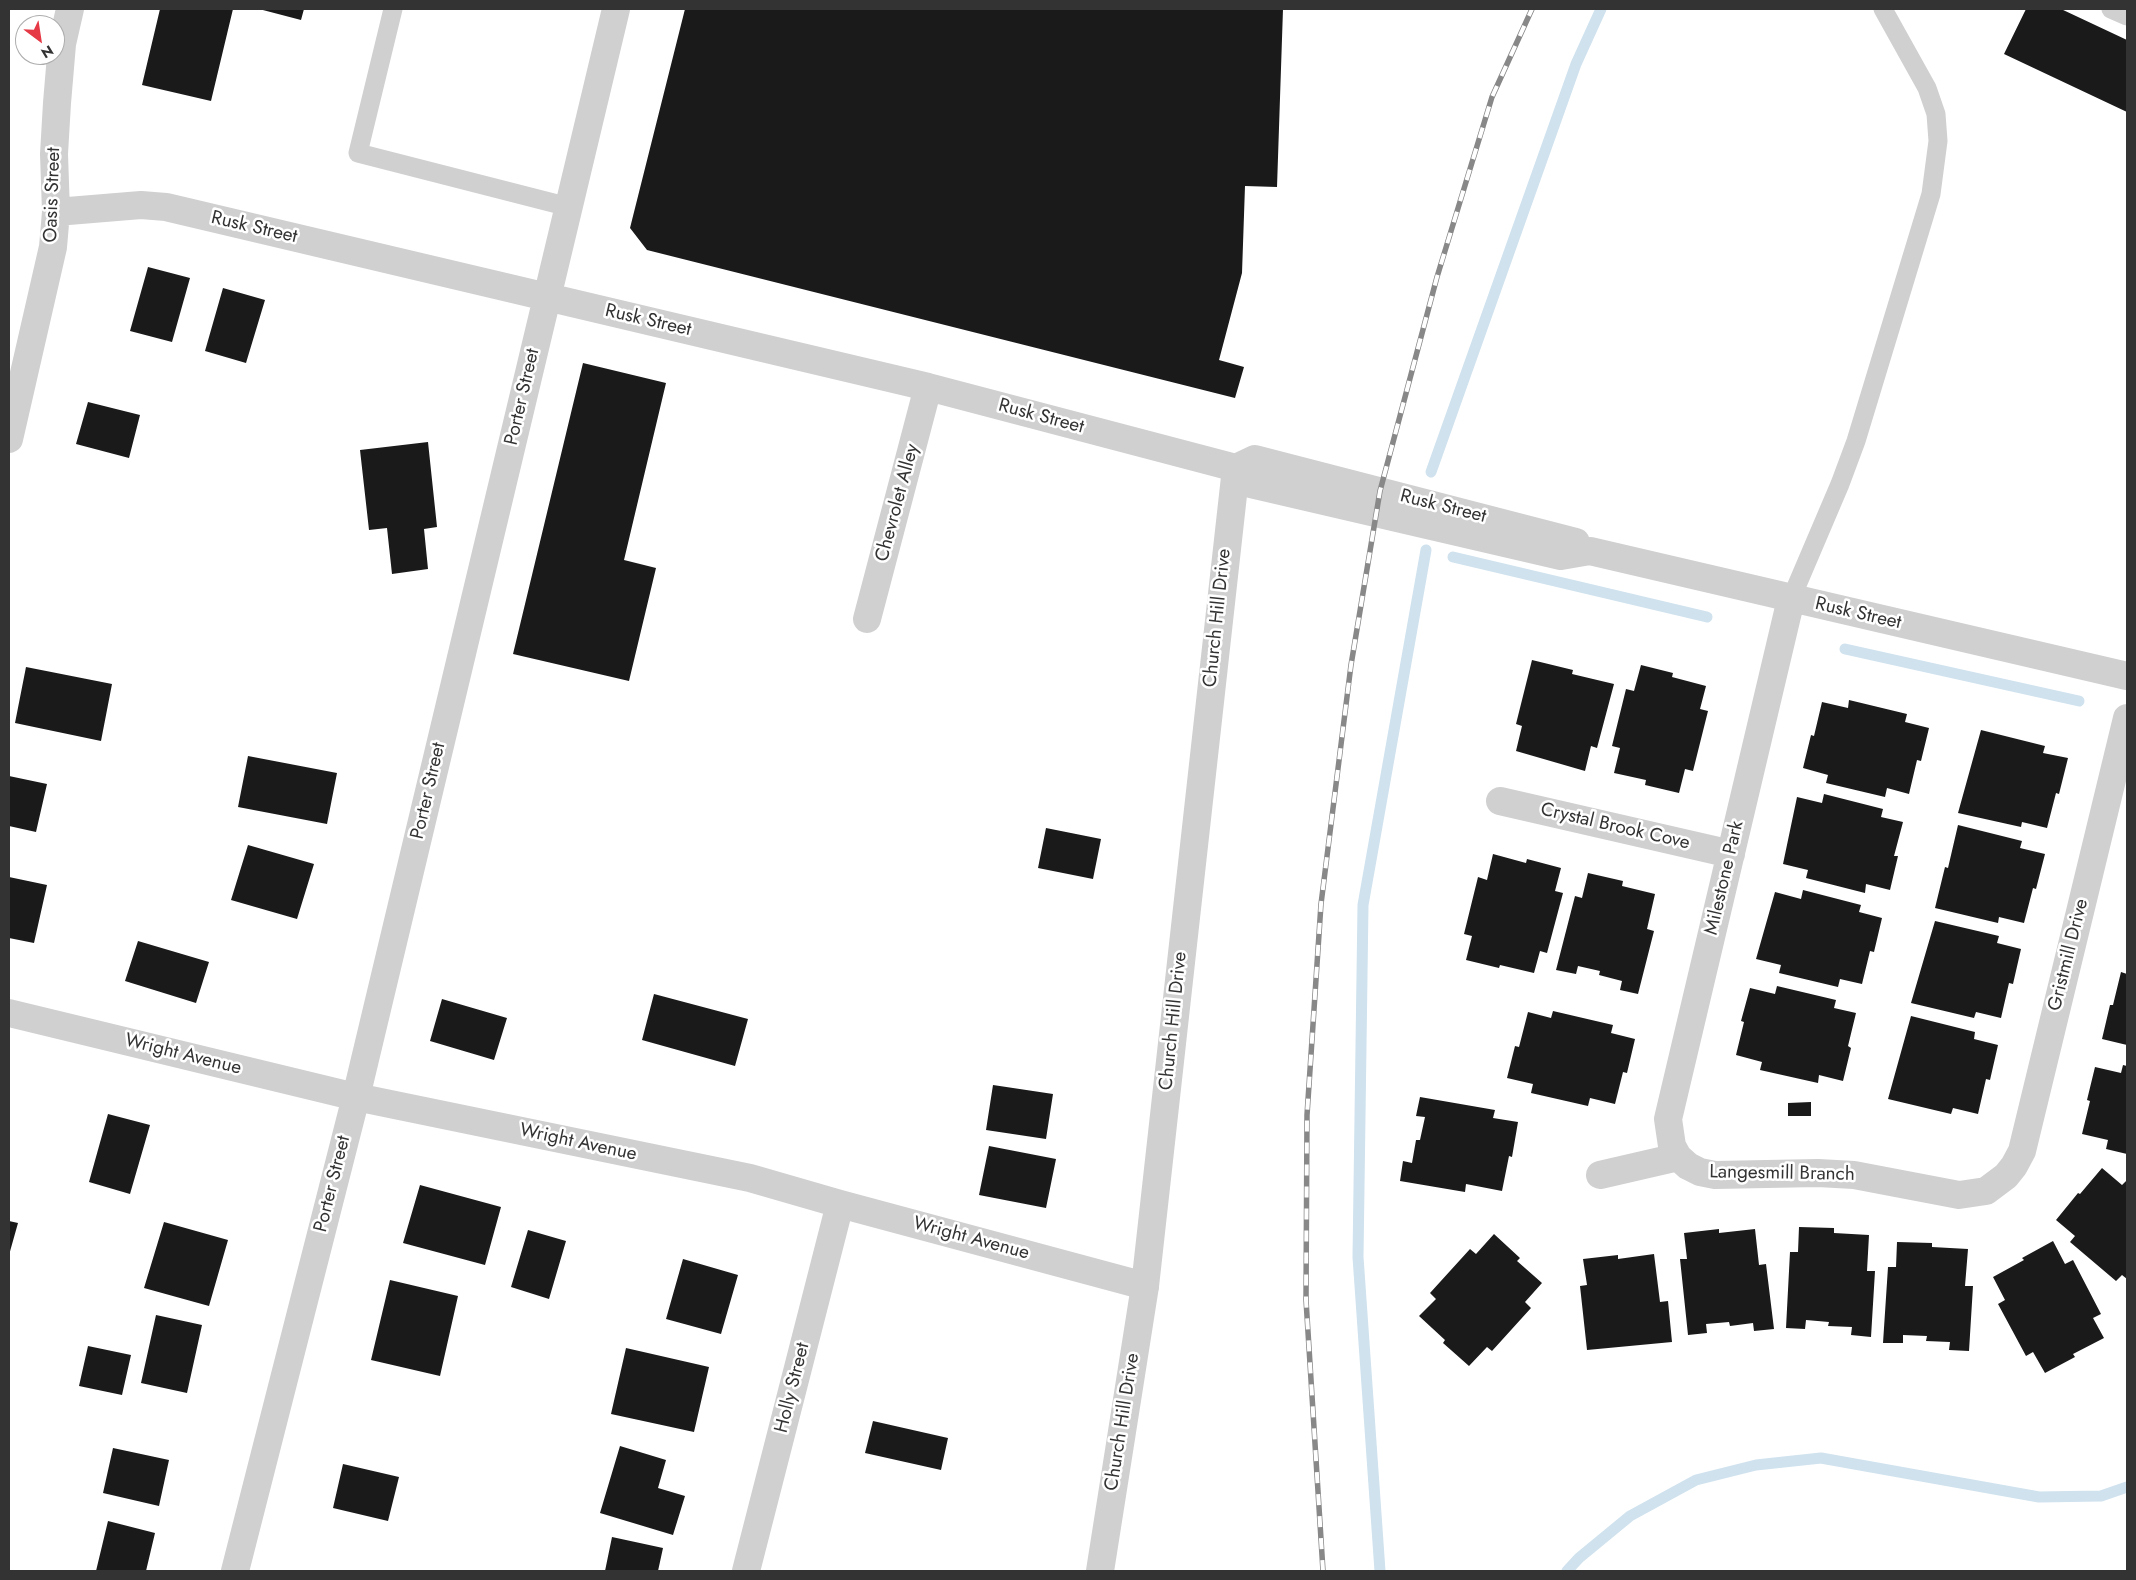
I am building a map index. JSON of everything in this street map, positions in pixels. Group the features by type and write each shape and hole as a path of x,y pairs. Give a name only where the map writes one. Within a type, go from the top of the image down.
{"street":[{"name":"Oasis Street","path":"9,438 53,247 56,212 54,154 57,111 62,44 70,9"},
{"name":"Porter Street","path":"235,1571 356,1097 616,9"},
{"name":"Rusk Street","path":"56,212 141,205 166,207 928,387 1236,468 1254,459 1574,539 1590,551 2127,676"},
{"name":"Chevrolet Alley","path":"867,619 928,387"},
{"name":"Church Hill Drive","path":"1100,1571 1145,1286 1236,468"},
{"name":"Milestone Park","path":"1678,1157 1672,1146 1668,1119 1791,599"},
{"name":"Gristmill Drive","path":"1996,1184 2014,1166 2022,1151 2127,718"},
{"name":"Crystal Brook Cove","path":"1500,800 1730,854"},
{"name":"Wright Avenue","path":"9,1013 356,1097 750,1178 1145,1286"},
{"name":"Langesmill Branch","path":"1678,1157 1688,1166 1700,1172 1715,1175 1818,1173 1854,1175 1960,1195 1986,1191 1996,1184"},
{"path":"1600,1175 1678,1157"},
{"name":"Holly Street","path":"746,1571 840,1204"}],"lane":[{"path":"393,9 358,152 569,207"},
{"path":"1791,599 1840,484 1856,441 1932,194 1938,141 1936,114 1927,88 1883,9"},
{"path":"2111,9 2127,16"}],"building":[{"path":"160,9 233,9 211,101 142,85"},
{"path":"259,9 304,9 301,20"},
{"path":"685,9 1283,9 1277,187 1245,186 1242,273 1219,360 1244,367 1235,398 647,250 630,228"},
{"path":"2026,9 2061,9 2127,40 2127,112 2004,54"},
{"path":"148,267 190,278 172,342 130,331"},
{"path":"223,288 265,300 246,363 205,351"},
{"path":"583,363 666,383 624,560 656,568 629,681 513,654"},
{"path":"88,402 140,415 129,458 76,444"},
{"path":"428,442 437,527 424,529 428,569 392,574 387,528 369,530 360,450"},
{"path":"1532,660 1573,670 1572,674 1614,684 1597,748 1591,746 1585,771 1516,751 1522,726 1516,724"},
{"path":"1641,665 1673,673 1672,677 1706,686 1700,709 1708,711 1693,771 1685,769 1679,793 1645,785 1646,780 1614,773 1620,748 1612,746 1626,689 1634,691"},
{"path":"26,667 112,684 101,741 15,723"},
{"path":"1849,700 1907,714 1905,722 1929,728 1921,761 1917,760 1909,794 1887,788 1885,797 1826,783 1828,775 1803,768 1811,735 1814,736 1822,702 1848,708"},
{"path":"1981,730 2045,746 2043,753 2068,758 2059,794 2056,793 2047,828 2022,822 2021,827 1958,813"},
{"path":"248,756 337,773 327,824 238,807"},
{"path":"9,776 47,784 36,832 9,826"},
{"path":"1824,794 1883,809 1881,817 1903,822 1894,856 1898,856 1890,890 1866,884 1865,893 1806,878 1808,870 1783,864 1797,797 1822,803"},
{"path":"1958,825 2022,841 2020,848 2045,854 2036,889 2033,888 2024,923 1999,917 1998,923 1935,908 1945,867 1948,868"},
{"path":"1046,828 1101,839 1093,879 1038,868"},
{"path":"248,845 314,864 297,919 231,900"},
{"path":"1493,854 1526,863 1527,859 1561,868 1555,891 1563,893 1547,953 1540,951 1534,973 1500,965 1499,968 1466,960 1472,936 1464,934 1478,877 1487,880"},
{"path":"1588,873 1623,881 1622,886 1655,894 1647,929 1654,931 1638,994 1620,990 1622,981 1599,975 1600,971 1578,966 1576,974 1556,970 1575,896 1582,898"},
{"path":"9,877 47,885 34,943 9,938"},
{"path":"1803,890 1861,905 1859,912 1882,918 1874,952 1870,951 1862,984 1840,979 1838,987 1779,973 1781,965 1756,959 1775,892 1801,899"},
{"path":"1935,921 1999,936 1997,943 2021,949 2013,984 2009,983 2001,1018 1976,1012 1974,1018 1911,1003"},
{"path":"138,941 209,962 196,1003 125,981"},
{"path":"2121,972 2127,974 2127,1045 2102,1039 2110,1005 2113,1005"},
{"path":"1777,986 1836,1000 1834,1008 1856,1013 1848,1046 1851,1048 1843,1081 1819,1075 1818,1083 1760,1070 1762,1062 1736,1055 1744,1022 1741,1021 1750,988 1775,994"},
{"path":"654,994 748,1019 735,1066 642,1040"},
{"path":"442,999 507,1018 494,1060 430,1041"},
{"path":"1553,1011 1613,1025 1611,1033 1635,1039 1627,1073 1623,1072 1615,1104 1590,1098 1588,1106 1531,1093 1533,1084 1507,1078 1515,1046 1519,1047 1528,1012 1551,1018"},
{"path":"1911,1016 1975,1032 1974,1039 1998,1045 1990,1080 1986,1079 1978,1114 1953,1108 1951,1114 1888,1099"},
{"path":"2123,1065 2127,1066 2127,1154 2106,1149 2108,1140 2082,1134 2090,1101 2087,1100 2095,1067 2121,1073"},
{"path":"993,1085 1053,1094 1046,1139 986,1130"},
{"path":"1420,1097 1495,1110 1493,1118 1518,1122 1512,1157 1509,1156 1502,1191 1466,1184 1465,1192 1400,1181 1403,1161 1412,1163 1416,1140 1420,1140 1425,1117 1416,1116"},
{"path":"1811,1102 1811,1116 1788,1116 1788,1103"},
{"path":"108,1114 150,1125 130,1194 89,1182"},
{"path":"989,1146 1056,1159 1046,1208 979,1195"},
{"path":"2102,1168 2122,1185 2127,1180 2127,1279 2122,1275 2116,1281 2070,1242 2075,1236 2056,1220"},
{"path":"420,1185 501,1207 485,1265 403,1243"},
{"path":"9,1221 18,1223 9,1255"},
{"path":"164,1222 228,1240 209,1306 144,1288"},
{"path":"1799,1227 1834,1228 1834,1233 1869,1235 1867,1271 1875,1271 1871,1337 1851,1335 1852,1327 1828,1326 1829,1322 1806,1320 1805,1329 1786,1328 1790,1252 1798,1252"},
{"path":"1719,1229 1719,1233 1755,1229 1759,1265 1766,1264 1774,1329 1754,1331 1753,1323 1730,1326 1729,1322 1706,1324 1707,1333 1688,1335 1680,1259 1687,1259 1684,1233"},
{"path":"528,1230 566,1241 549,1299 511,1287"},
{"path":"1494,1234 1520,1258 1517,1261 1542,1283 1525,1302 1531,1308 1492,1351 1487,1347 1469,1366 1443,1343 1445,1340 1419,1316 1436,1299 1430,1293 1470,1249 1476,1254"},
{"path":"2053,1241 2065,1264 2073,1260 2101,1314 2093,1318 2104,1338 2073,1354 2075,1357 2045,1373 2033,1352 2026,1356 1998,1304 2005,1300 1993,1277"},
{"path":"1897,1242 1932,1243 1932,1247 1968,1249 1965,1286 1973,1286 1969,1351 1949,1350 1950,1342 1926,1341 1927,1336 1903,1335 1903,1343 1883,1343 1888,1267 1896,1267"},
{"path":"1654,1254 1660,1302 1668,1301 1672,1342 1587,1350 1580,1286 1587,1285 1583,1259 1618,1255 1618,1259"},
{"path":"683,1259 738,1275 721,1334 666,1319"},
{"path":"390,1280 458,1296 440,1376 371,1360"},
{"path":"156,1315 202,1325 187,1393 141,1383"},
{"path":"88,1346 131,1355 122,1395 79,1386"},
{"path":"626,1348 709,1367 694,1432 611,1414"},
{"path":"873,1421 948,1438 941,1470 865,1453"},
{"path":"620,1446 666,1460 658,1488 685,1496 673,1535 600,1513"},
{"path":"113,1448 169,1460 159,1506 103,1493"},
{"path":"343,1464 399,1477 388,1521 333,1508"},
{"path":"108,1521 155,1533 146,1571 96,1571"},
{"path":"612,1537 663,1548 658,1571 605,1571"}],"waterway":[{"path":"1431,472 1576,64 1601,9"},
{"path":"1380,1571 1358,1257 1363,905 1426,550"},
{"path":"1453,557 1707,617"},
{"path":"1845,649 2079,701"},
{"path":"1567,1571 1579,1558 1630,1516 1696,1480 1756,1465 1821,1458 2039,1497 2101,1496 2127,1487"}],"railway":[{"path":"1323,1571 1306,1300 1307,1115 1321,904 1351,665 1380,491 1437,277 1492,97 1532,9"}]}
